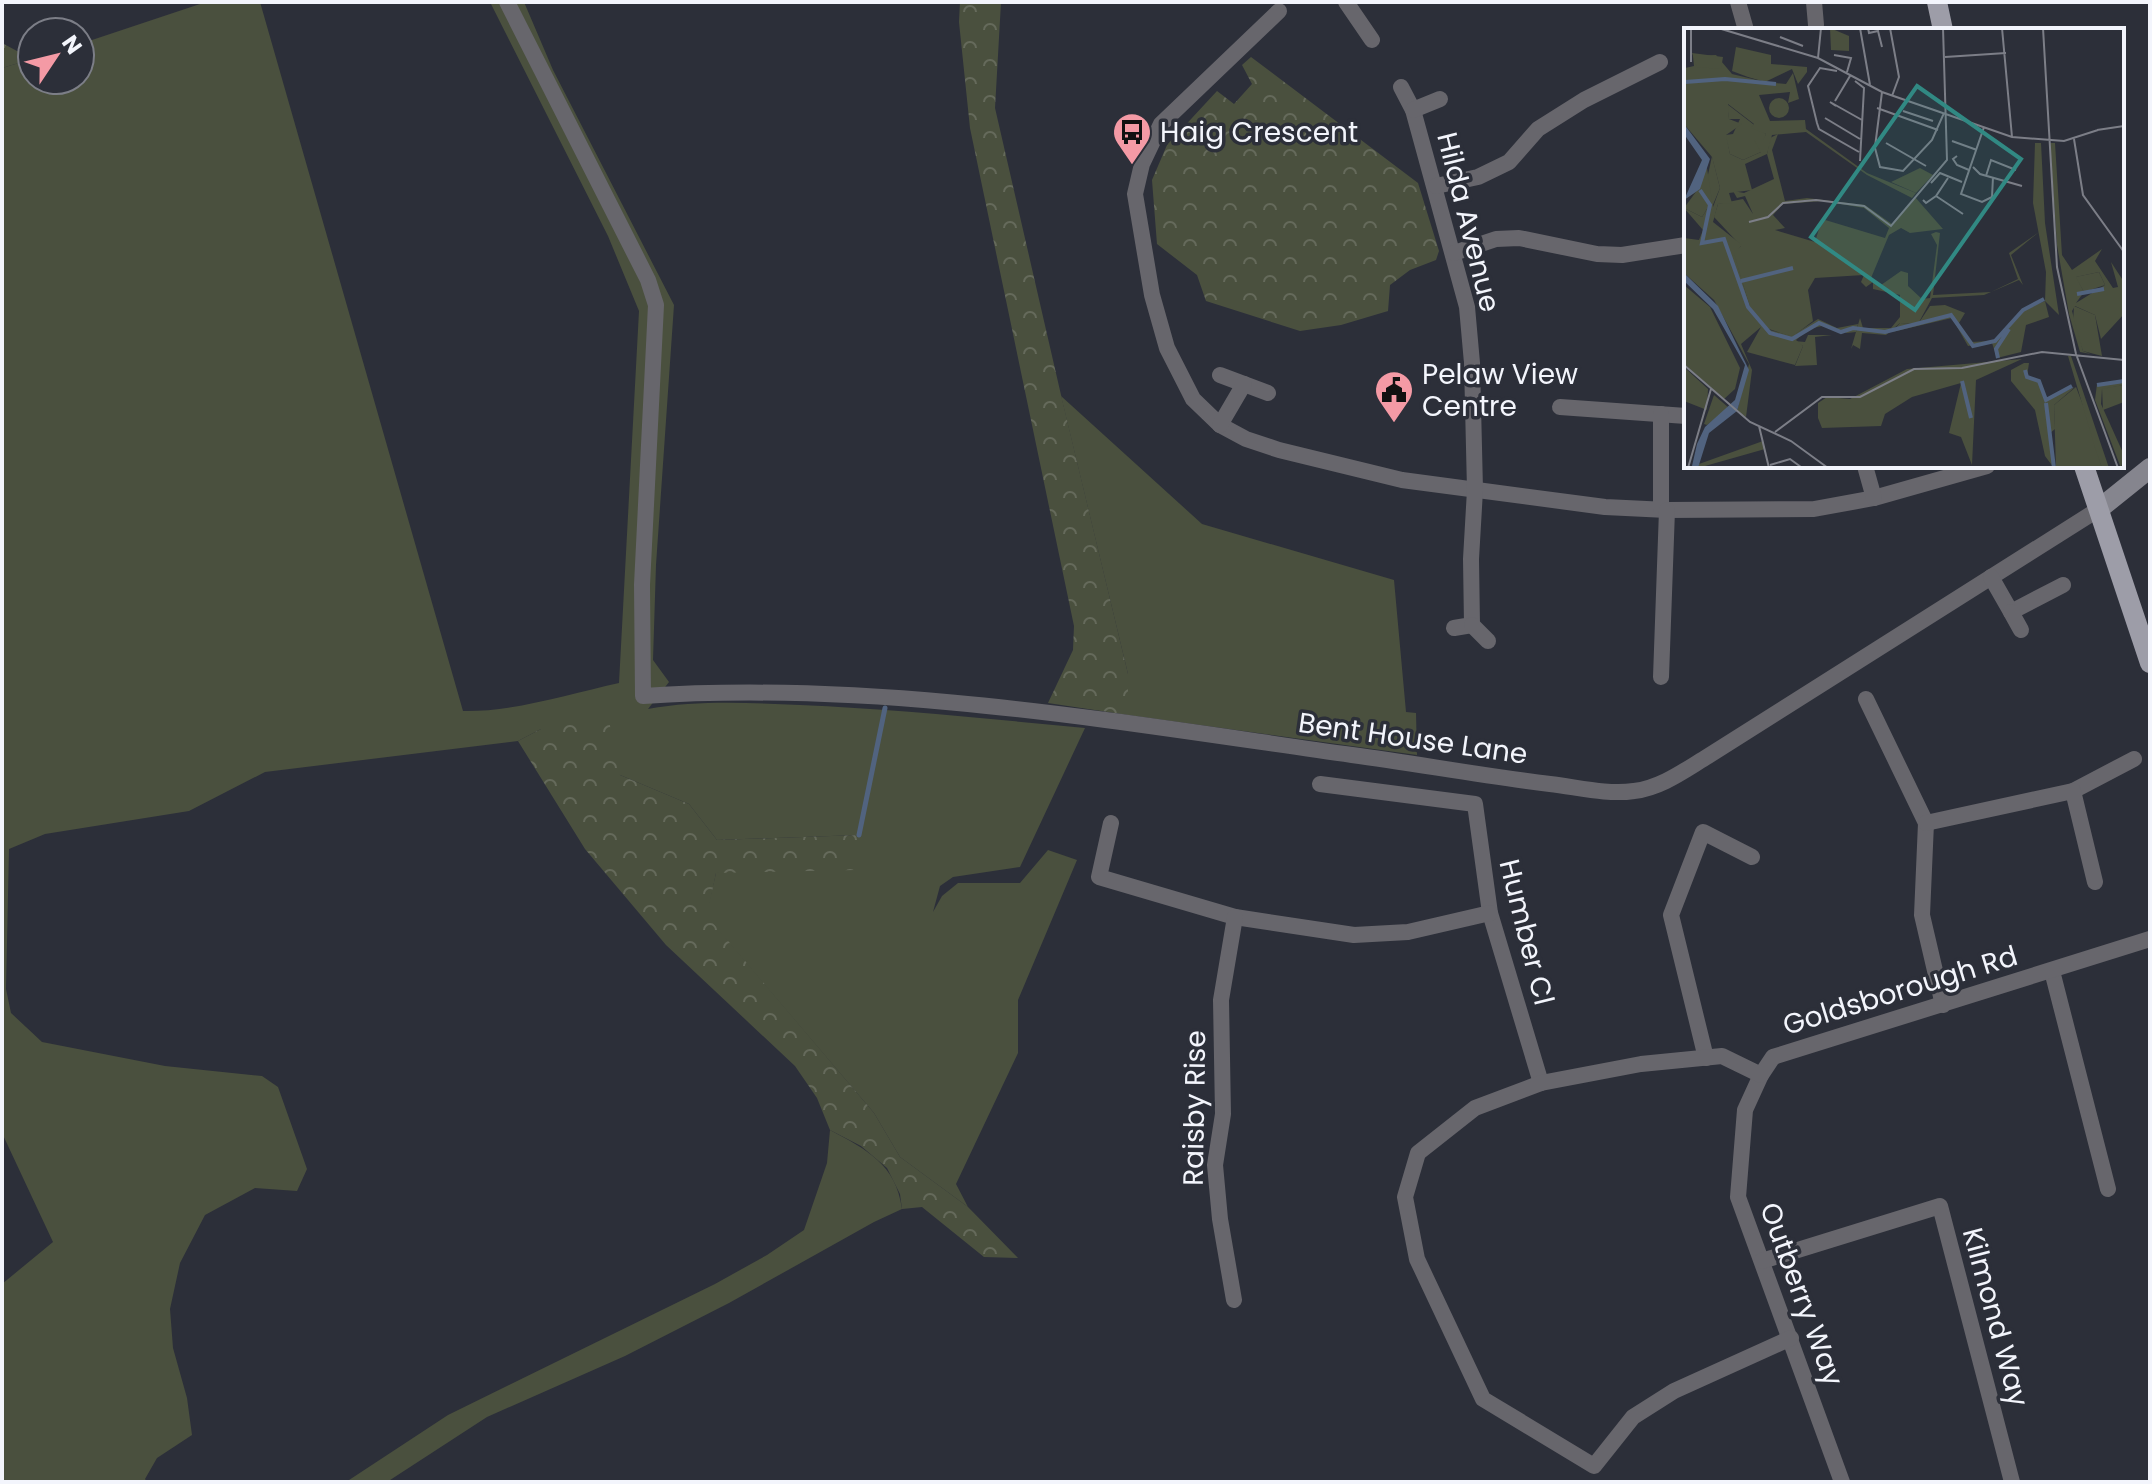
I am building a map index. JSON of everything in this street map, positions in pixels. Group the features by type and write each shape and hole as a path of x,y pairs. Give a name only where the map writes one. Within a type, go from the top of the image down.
{"main road":[{"path":"1937,2 1943,28"},
{"path":"2085,468 2150,663"}],"street":[{"name":"Bent House Lane","path":"507,2 648,280 656,305 642,585 643,696 714,691 848,693 1013,709 1418,764 1484,776 1634,791 1655,786 1695,764 2099,509"},
{"path":"1346,2 1372,40"},
{"path":"1738,2 1745,28"},
{"path":"1814,2 1816,25"},
{"path":"1287,6 1161,124 1142,164 1135,194 1152,295 1167,348 1193,399 1220,425 1246,439 1330,464 1402,480 1605,507 1664,510 1814,509 1874,498 1980,468"},
{"path":"1436,186 1478,177 1509,162 1538,129 1584,100 1660,62"},
{"name":"Hilda Avenue","path":"1401,87 1413,110 1436,186 1467,307 1475,490 1471,559 1472,625"},
{"name":"Hilda Avenue","path":"1413,110 1440,99"},
{"path":"1454,253 1496,239 1519,238 1609,255 1684,245"},
{"path":"1220,375 1268,393"},
{"path":"1220,425 1244,384"},
{"path":"1560,407 1684,416"},
{"path":"1661,414 1664,510 1661,677"},
{"path":"1866,468 1874,498"},
{"path":"2099,509 2150,468"},
{"path":"1991,577 2021,630"},
{"path":"2011,612 2063,585"},
{"path":"1454,628 1472,625 1488,641"},
{"path":"1866,699 1926,823 1922,915 1943,1005"},
{"path":"1926,823 2073,791 2134,759"},
{"name":"Humber Cl","path":"1320,784 1475,804 1490,913 1541,1083"},
{"path":"2073,791 2095,882"},
{"path":"1111,823 1099,877 1235,917 1354,935 1408,932 1490,913"},
{"path":"1706,1058 1671,915 1703,832 1752,857"},
{"name":"Raisby Rise","path":"1234,1300 1220,1219 1215,1165 1223,1114 1221,1000 1235,917"},
{"name":"Goldsborough Rd","path":"1761,1075 1773,1057 2150,939"},
{"path":"2052,971 2108,1189"},
{"path":"1761,1075 1722,1056 1641,1064 1541,1083 1475,1108 1418,1153 1405,1197 1417,1259 1483,1399 1594,1466 1633,1417 1674,1391 1791,1338"},
{"name":"Outberry Way","path":"1761,1075 1745,1110 1738,1197 1842,1482"},
{"name":"Kilmond Way","path":"1762,1261 1940,1206 2012,1482"}],"green space":[{"path":"206,2 260,2 463,711 522,705 619,683 639,311 608,236 490,2 524,2 553,70 674,305 656,565 653,660 669,682 648,709 705,703 800,705 1085,728 1020,867 953,877 940,886 933,912 942,896 958,883 1020,883 1048,850 1077,860 1018,1000 1018,1053 956,1184 968,1207 900,1157 874,1113 706,916 716,873 859,835 717,840 689,804 620,775 541,729 518,741 265,772 189,811 45,834 9,849 6,989 11,1013 42,1042 165,1066 262,1076 278,1087 307,1169 297,1191 255,1188 205,1215 180,1263 170,1309 173,1348 187,1398 192,1435 157,1458 145,1479 147,1482 2,1482 2,1284 53,1242 2,1133 2,68 16,64 16,96 96,96 96,39"},
{"path":"960,2 1001,2 995,108 1128,674 1128,715 1048,703 1073,650 1074,626 970,128 959,22"},
{"path":"2,43 16,50 16,64 2,68"},
{"path":"1251,57 1418,183 1439,251 1436,260 1410,270 1390,285 1388,311 1341,325 1300,331 1206,301 1197,275 1157,244 1152,180 1167,145 1217,91 1234,104 1252,84 1242,65"},
{"path":"1061,396 1202,524 1394,580 1406,712 1416,713 1417,755 1128,715 1128,674"},
{"path":"608,716 620,775 689,804 717,840 859,835 863,845 855,870 716,873 707,916 874,1113 900,1157 968,1207 1018,1258 984,1257 922,1207 902,1209 900,1194 887,1168 861,1146 830,1130 817,1098 795,1066 666,945 585,849 518,741 541,729"},
{"path":"830,1130 878,1160 893,1180 902,1209 625,1356 487,1417 387,1482 346,1482 448,1415 715,1284 804,1230 827,1163"}],"waterway":[{"path":"859,835 885,708"}],"place":[{"name":"Haig Crescent","path":"1132,166"},
{"name":"Pelaw View Centre","path":"1394,424"}]}
